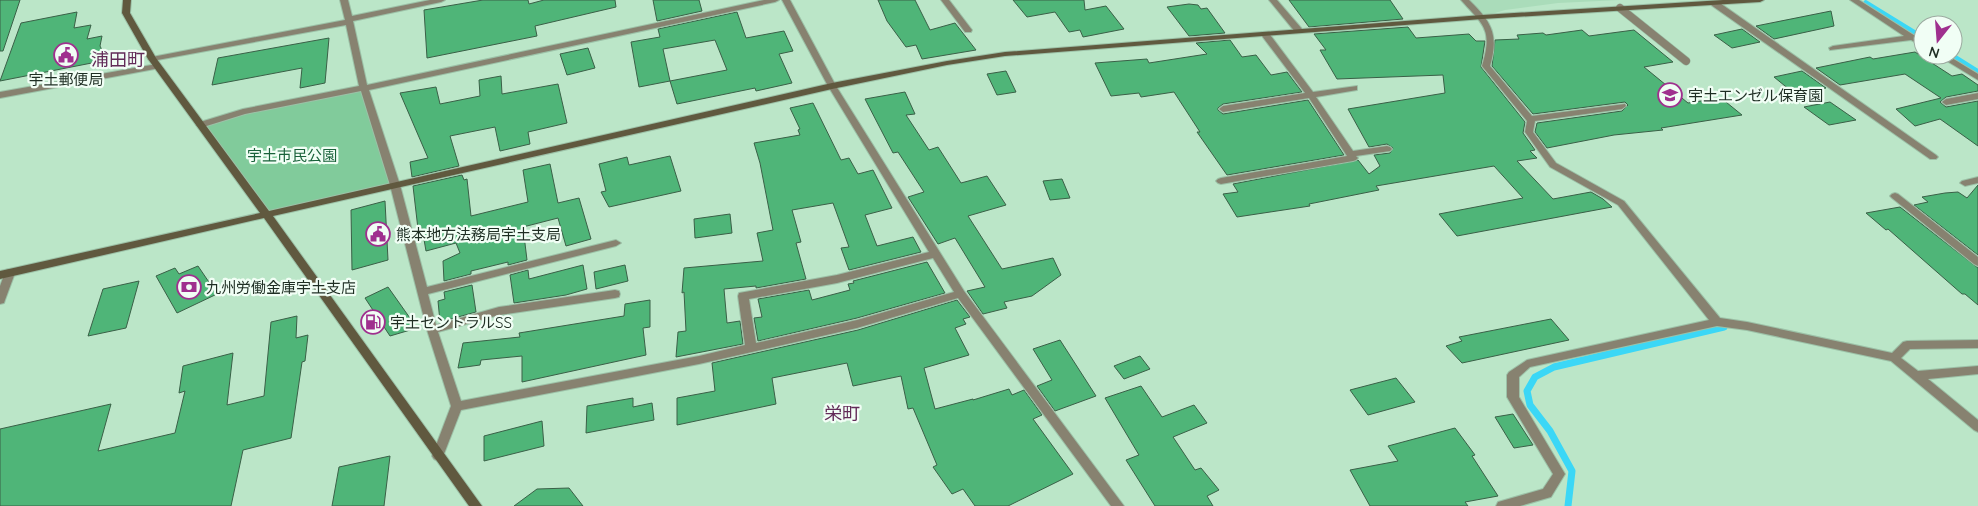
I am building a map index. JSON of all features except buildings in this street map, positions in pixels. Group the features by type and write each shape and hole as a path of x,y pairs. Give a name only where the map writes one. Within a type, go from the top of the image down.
{"street":[{"path":"127,0 126,13 154,62 267,215 438,456 476,506"},
{"path":"344,0 364,88 395,185 432,330 457,406 438,456"},
{"path":"0,96 442,0"},
{"path":"200,125 243,112 775,0"},
{"path":"786,0 832,86 960,294 1118,506"},
{"path":"945,0 968,30"},
{"path":"1273,0 1299,31"},
{"path":"1465,0 1482,16 1492,39 1486,66 1530,119 1529,132 1553,165 1621,203 1717,322"},
{"path":"0,300 5,274 832,86 947,63 1005,54 1482,16 1760,0"},
{"path":"1854,0 1912,36"},
{"path":"1714,3 1933,157"},
{"path":"1221,181 1353,158 1311,95 1265,34"},
{"path":"1833,48 1912,36"},
{"path":"1957,65 1978,78"},
{"path":"1223,110 1354,88"},
{"path":"1946,102 1978,96"},
{"path":"1530,119 1622,106"},
{"path":"1351,154 1387,149"},
{"path":"1965,183 1978,180"},
{"path":"1895,196 1978,262"},
{"path":"423,292 616,243"},
{"path":"751,348 743,296 837,279 935,254"},
{"path":"432,330 500,311 615,294"},
{"path":"457,406 699,360 857,324 960,294"},
{"path":"1502,506 1548,493 1558,474 1513,397 1513,375 1527,364 1717,322 1747,326 1894,358 1978,427"},
{"path":"1894,358 1907,345 1978,344"},
{"path":"1916,376 1978,370"}],"lane":[{"path":"1620,8 1686,61"}],"shaded area":[{"path":"1465,0 1620,0 1558,3 1505,10 1482,17"}],"green space":[{"name":"宇土市民公園","path":"364,88 395,185 267,215 200,125 243,112"}],"waterway":[{"path":"1866,3 1913,32"},
{"path":"1963,63 1978,72"},
{"path":"1568,506 1572,471 1550,431 1530,405 1527,391 1535,377 1554,367 1724,327"}],"place":[{"name":"宇土郵便局","path":"66,55"},
{"name":"宇土エンゼル保育園","path":"1670,95"},
{"name":"熊本地方法務局宇土支局","path":"378,234"},
{"name":"九州労働金庫宇土支店","path":"189,287"},
{"name":"宇土セントラルSS","path":"373,322"}],"district":[{"name":"浦田町","path":"118,59"},
{"name":"栄町","path":"842,413"}]}
